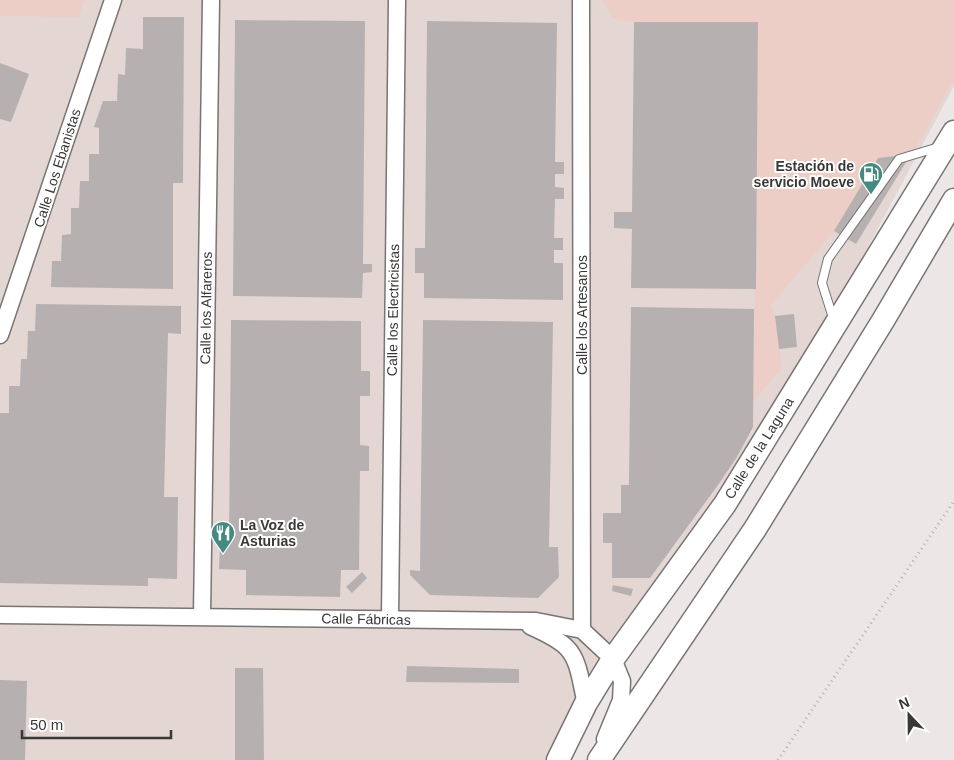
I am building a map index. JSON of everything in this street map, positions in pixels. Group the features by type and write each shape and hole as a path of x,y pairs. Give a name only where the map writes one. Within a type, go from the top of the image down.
{"street":[{"name":"Calle Los Ebanistas","path":"0,335 113,0"},
{"name":"Calle los Alfareros","path":"202,616 210,0"},
{"name":"Calle los Electricistas","path":"390,620 397,0"},
{"name":"Calle los Artesanos","path":"582,0 582,630"},
{"name":"Calle de la Laguna","path":"558,760 586,703 613,659 725,504 950,138"},
{"path":"598,760 755,529 884,319 954,200"},
{"name":"Calle Fábricas","path":"0,615 536,621 582,630"},
{"path":"521,621 547,634 567,648 576,665 586,703"},
{"path":"582,630 613,659 622,681 621,700 598,760"}],"lane":[{"path":"835,325 822,283 828,259 899,159 950,138"}],"path":[{"path":"778,760 954,501"}],"shaded area":[{"path":"0,0 954,0 954,86 771,428 547,760 0,760"},
{"path":"0,0 85,0 78,17 0,16"},
{"path":"602,0 954,0 954,80 915,149 882,158 834,231 771,305 775,316 782,368 753,402 758,23 634,22 613,18"}],"building":[{"path":"143,17 184,17 183,183 173,183 173,289 51,287 52,261 61,261 62,235 71,234 71,208 79,208 80,181 89,181 89,154 99,154 99,128 94,127 103,101 117,101 118,74 125,75 126,48 143,49"},
{"path":"235,20 365,21 363,264 372,264 372,272 363,273 362,298 233,296"},
{"path":"427,21 557,23 555,162 564,162 564,174 555,174 555,187 564,188 564,199 555,199 554,238 563,238 563,250 554,250 554,263 563,263 563,300 424,298 424,273 415,273 415,248 425,248"},
{"path":"634,22 758,22 756,289 631,288 632,229 614,228 614,212 632,212"},
{"path":"0,63 29,74 11,122 0,119"},
{"name":"Estación de servicio Moeve","path":"911,154 856,244 834,231 878,158"},
{"path":"36,304 181,306 181,334 168,333 164,497 178,497 177,579 148,578 148,586 0,583 0,413 9,413 9,386 20,386 21,359 27,359 28,331 35,331"},
{"path":"631,307 754,309 753,427 737,457 718,485 650,578 612,578 612,543 603,543 603,513 621,513 621,485 629,485"},
{"path":"794,314 797,347 779,349 775,316"},
{"path":"231,320 361,321 361,371 370,371 370,396 360,396 360,445 369,446 369,471 360,471 359,570 341,570 340,597 246,595 246,570 219,569 220,544 229,544"},
{"path":"423,320 553,322 549,547 558,547 559,577 538,598 430,595 410,575 410,570 420,571"},
{"path":"362,572 367,578 352,593 346,587"},
{"path":"613,585 633,589 631,596 612,591"},
{"path":"407,666 519,669 519,683 406,682"},
{"path":"235,668 263,668 264,760 235,760"},
{"path":"0,680 27,681 25,760 0,760"}],"place":[{"name":"Estación de servicio Moeve","path":"871,195"},
{"name":"La Voz de Asturias","path":"223,554"}]}
